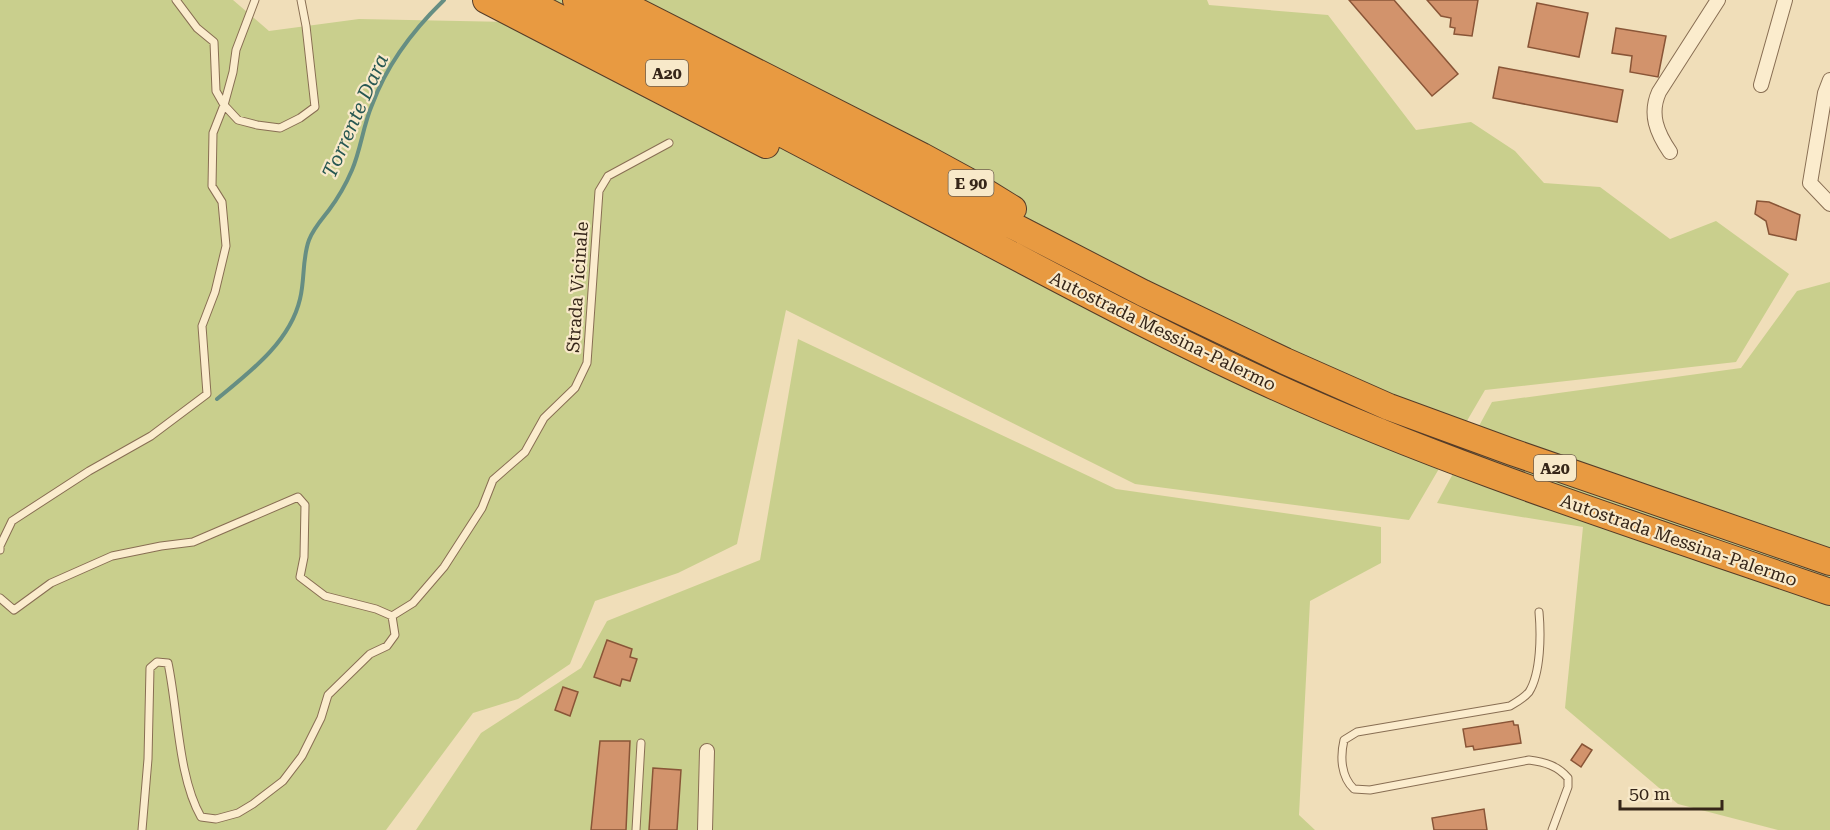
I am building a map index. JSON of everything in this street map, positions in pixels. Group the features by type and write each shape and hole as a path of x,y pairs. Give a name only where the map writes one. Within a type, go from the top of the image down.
{"highway":[{"path":"486,0 995,263 1073,287"},
{"name":"Autostrada Messina-Palermo","path":"525,0 689,84 813,136 1086,262 1143,293 1285,361 1389,407 1830,562"},
{"name":"Autostrada Messina-Palermo","path":"576,0 1073,287 1269,384 1382,433 1502,478 1830,592"},
{"name":"E 90","path":"615,0 977,186 1058,239 1086,262"}],"street":[{"path":"1670,152 1656,125 1653,114 1654,102 1718,0"},
{"path":"1761,86 1785,0"},
{"path":"1830,80 1810,183 1830,204"},
{"path":"705,830 707,751"}],"lane":[{"path":"176,0 197,28 214,42 216,91 224,105 238,120 280,128 315,107 301,0"},
{"path":"0,550 12,521 89,471 152,436 207,394 202,327 226,246 222,202 212,186 213,133 224,105 236,50 255,0"},
{"name":"Strada Vicinale","path":"392,616 413,603 444,567 482,508 493,480 525,452 544,418 575,388 587,363 599,191 608,176 669,143"},
{"path":"0,598 14,610 51,583 112,556 193,542 298,497 305,505 304,557 300,577 325,596 376,609 392,616 395,635 387,646 370,654 328,695 321,718 302,756 283,781 238,813 216,819 201,817 192,802 168,663 157,662 150,668 148,759 142,830"},
{"path":"1539,612 1541,631 1536,672 1534,683 1528,694 1510,706 1358,732 1344,740 1343,770 1347,782 1354,789 1370,790 1512,762 1529,760 1544,762 1564,773 1568,778 1568,787 1552,830"},
{"path":"636,830 641,743"}],"green space":[{"path":"0,0 233,0 269,31 359,19 513,22 537,0 1207,0 1209,5 1328,15 1416,130 1471,122 1515,151 1544,183 1600,187 1670,239 1716,221 1789,274 1736,362 1485,390 1409,520 1135,484 786,310 737,544 678,573 595,601 570,664 518,699 473,713 386,830 0,830"},
{"path":"1830,282 1830,830 1778,830 1678,804 1565,708 1583,527 1437,503 1492,402 1741,368 1797,291"},
{"path":"798,339 1116,489 1381,527 1381,563 1310,601 1299,815 1315,830 416,830 481,733 581,668 607,621 760,560"}],"building":[{"path":"1349,0 1394,0 1458,74 1432,96"},
{"path":"1427,0 1478,0 1472,36 1454,34 1455,28 1450,27 1451,18 1441,16"},
{"path":"1537,3 1588,13 1579,57 1528,47"},
{"path":"1616,28 1666,36 1658,77 1630,72 1632,56 1612,53"},
{"path":"1499,67 1623,90 1617,122 1493,98"},
{"path":"1757,201 1769,202 1800,215 1796,240 1769,234 1766,221 1755,214"},
{"path":"607,640 632,649 630,657 637,659 630,681 622,679 620,686 594,677"},
{"path":"563,687 578,692 570,716 555,710"},
{"path":"1513,721 1514,725 1518,725 1521,743 1474,750 1473,746 1466,747 1463,729"},
{"path":"600,741 630,741 626,830 591,830"},
{"path":"1582,744 1592,750 1581,767 1571,760"},
{"path":"653,768 681,770 677,830 649,830"},
{"path":"1484,809 1487,830 1434,830 1432,818"}],"waterway":[{"name":"Torrente Dara","path":"217,399 267,355 295,315 303,284 305,254 309,240 315,228 339,196 350,175 378,90 402,48 444,0"}]}
